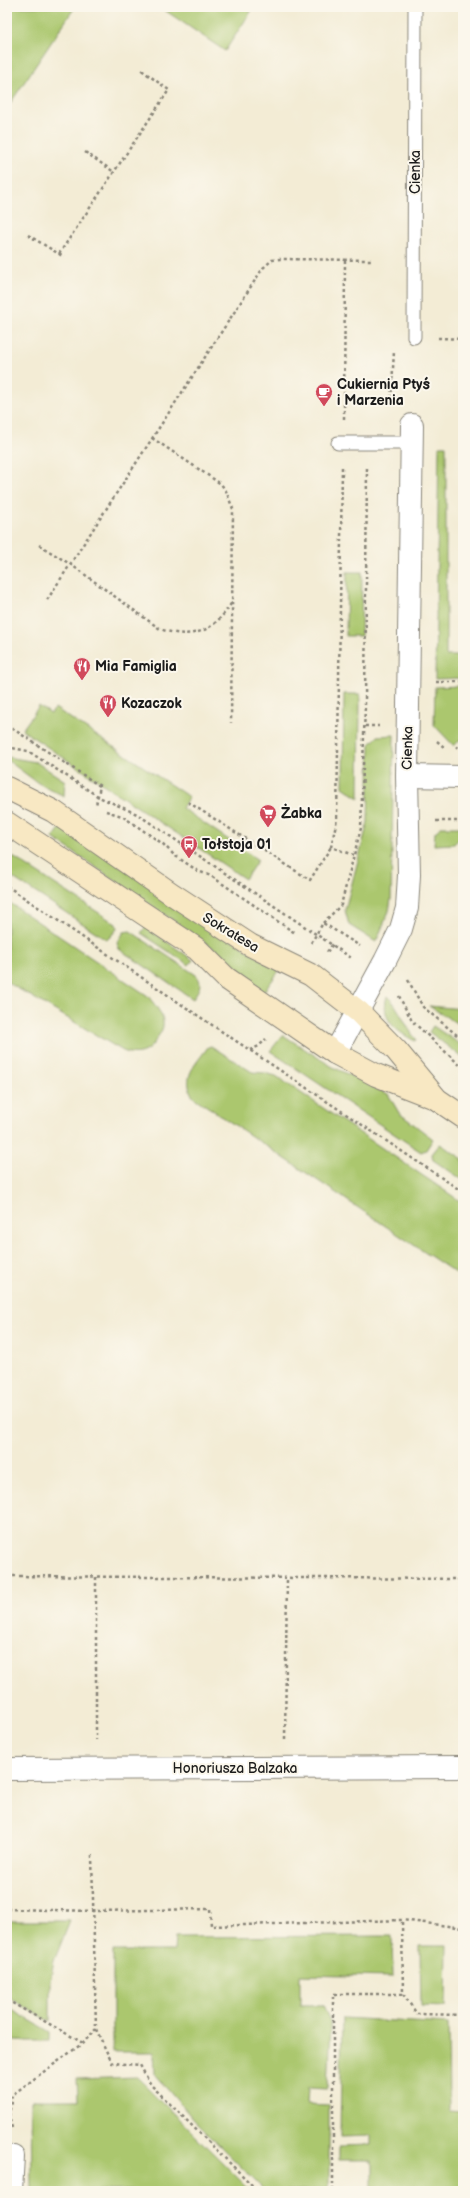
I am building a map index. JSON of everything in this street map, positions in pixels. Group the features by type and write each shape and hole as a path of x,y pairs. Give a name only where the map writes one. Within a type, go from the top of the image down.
{"street":[{"name":"Cienka","path":"335,1053 359,1012 401,929 407,908 409,875 407,776 412,434"},
{"path":"407,776 463,777"},
{"name":"Sokratesa","path":"7,788 53,811 172,894 250,945 311,975 359,1012 396,1050 435,1098"},
{"name":"Sokratesa","path":"7,823 197,949 226,978 335,1053 376,1076 435,1098 463,1117"},
{"name":"Honoriusza Balzaka","path":"7,1769 463,1767"},
{"path":"11,2191 13,2156"}],"lane":[{"name":"Cienka","path":"414,337 415,7"},
{"path":"338,444 368,443 412,434"}],"path":[{"path":"59,254 169,90 140,69"},
{"path":"85,152 114,172"},
{"path":"28,235 64,257"},
{"path":"47,600 263,268 272,260 372,260"},
{"path":"345,260 343,419 349,419"},
{"path":"412,434 396,427 392,418 391,396 395,347 400,332 414,323"},
{"path":"152,438 221,484 226,491 233,509 231,723"},
{"path":"304,939 310,944 323,923 341,905 361,828 364,788 368,443"},
{"path":"188,802 310,880 331,847 337,819 342,462"},
{"path":"39,545 70,564 160,629 175,634 193,634 216,624 232,601"},
{"path":"432,682 463,682"},
{"path":"7,725 100,786 99,797 96,805 100,809 122,816 163,844 174,855 192,867 211,876 298,935"},
{"path":"7,747 28,751 99,797 137,814 316,933 381,969 407,978 423,1007 463,1040"},
{"path":"331,847 353,855"},
{"path":"7,886 200,1017 463,1192"},
{"path":"323,923 381,969 397,993 412,1021 463,1068"},
{"path":"7,1576 463,1579"},
{"path":"96,1577 96,1769"},
{"path":"285,1768 287,1578"},
{"path":"92,1855 96,2029 112,2063 140,2065 151,2085 258,2191"},
{"path":"7,1909 94,1911 210,1909 211,1926 402,1920 463,1928"},
{"path":"402,1920 403,1994 417,2014 463,2015"},
{"path":"332,2191 333,1994 403,1994"},
{"path":"7,2000 82,2043"},
{"path":"12,2131 8,2116 12,2095 82,2043 96,2029"}],"green space":[{"path":"7,7 75,7 7,108"},
{"path":"160,7 254,7 225,51"},
{"path":"439,446 446,446 446,656 462,656 462,678 435,679"},
{"path":"347,572 362,572 361,636 346,636"},
{"path":"462,686 463,737 454,746 434,725 435,687"},
{"path":"344,694 360,694 359,798 343,787"},
{"path":"39,706 51,714 55,708 189,797 182,808 258,860 245,879 22,730"},
{"path":"394,735 391,899 389,911 376,942 349,925 345,910 368,822 370,744 378,736"},
{"path":"7,757 36,762 65,781 64,796 38,783 7,760"},
{"path":"61,827 279,971 263,993 225,956 53,838"},
{"path":"441,827 463,827 463,835 454,844 434,845 435,832"},
{"path":"7,853 116,924 117,929 109,938 106,939 7,874"},
{"path":"7,901 148,996 159,1011 163,1023 161,1032 151,1047 139,1053 129,1053 123,1051 7,982"},
{"path":"146,927 193,960 189,965 141,933"},
{"path":"130,931 196,975 200,981 200,984 193,999 119,949 117,943 124,932"},
{"path":"387,996 395,1004 408,1028 416,1039 415,1041 391,1024 386,1012 385,1004"},
{"path":"429,1006 463,1009 463,1027"},
{"path":"433,1026 463,1046 463,1058 429,1032"},
{"path":"283,1035 331,1066 388,1094 399,1113 433,1139 426,1150 421,1152 270,1051"},
{"path":"211,1046 252,1072 276,1076 463,1203 463,1278 193,1097 190,1090 189,1076 208,1047"},
{"path":"440,1144 463,1159 463,1180 433,1160 432,1154"},
{"path":"7,1921 70,1921 54,1961 50,1981 50,2022 7,1996"},
{"path":"392,1936 393,1977 300,1975 300,2005 323,2005 331,2024 328,2088 308,2087 307,2104 329,2105 329,2190 265,2191 195,2121 155,2075 154,2052 113,2052 113,1951 174,1951 175,1937"},
{"path":"420,1946 447,1946 446,2007 421,2006"},
{"path":"7,2007 50,2032 50,2041 7,2041"},
{"path":"342,2018 448,2024 449,2111 463,2112 463,2191 372,2191 372,2160 339,2160 339,2146 371,2145 371,2135 340,2136"},
{"path":"137,2077 250,2190 32,2191 31,2102 34,2100 78,2100 77,2079"}],"place":[{"name":"Cukiernia Ptyś i Marzenia","path":"324,407"},
{"name":"Mia Famiglia","path":"82,681"},
{"name":"Kozaczok","path":"108,718"},
{"name":"Żabka","path":"268,828"},
{"name":"Tołstoja 01","path":"189,859"}]}
